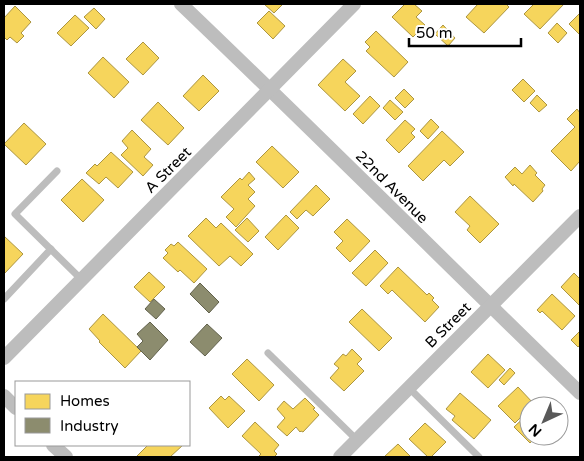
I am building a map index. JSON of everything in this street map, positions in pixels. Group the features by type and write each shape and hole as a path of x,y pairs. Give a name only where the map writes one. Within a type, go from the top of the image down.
{"street":[{"name":"22nd Avenue","path":"181,4 580,393"},
{"name":"A Street","path":"4,358 354,4"},
{"name":"B Street","path":"340,457 580,216"},
{"path":"4,396 15,407"},
{"path":"54,446 66,457"}],"lane":[{"path":"58,171 15,214 82,280"},
{"path":"4,299 51,249"},
{"path":"268,353 357,440"},
{"path":"409,388 479,457"}],"building: Homes":[{"path":"264,4 283,4 274,13"},
{"path":"405,4 414,4 422,11 416,17 425,25 413,37 392,17"},
{"path":"478,4 506,4 509,7 484,33 466,17"},
{"path":"534,4 564,4 540,29 524,14"},
{"path":"15,6 31,22 21,33 24,36 17,43 10,37 7,40 4,37 4,18"},
{"path":"94,8 105,19 96,29 84,17"},
{"path":"269,11 285,26 273,39 257,23"},
{"path":"580,13 580,35 569,24"},
{"path":"75,15 89,28 71,46 57,33"},
{"path":"557,23 567,33 558,43 548,33"},
{"path":"443,25 455,38 448,46 435,34"},
{"path":"376,31 408,62 394,77 366,51 370,47 365,42"},
{"path":"143,42 159,58 143,75 126,59"},
{"path":"103,57 129,82 114,98 88,73"},
{"path":"343,59 356,71 345,82 360,96 345,111 318,85"},
{"path":"203,75 219,91 199,111 183,96"},
{"path":"523,79 535,91 524,102 512,90"},
{"path":"404,89 414,99 405,108 395,98"},
{"path":"537,95 547,105 539,112 530,103"},
{"path":"370,96 380,106 363,124 353,114"},
{"path":"390,100 403,112 395,120 383,108"},
{"path":"158,102 184,128 168,145 141,120"},
{"path":"577,109 580,113 580,161 571,171 551,151 575,127 567,119"},
{"path":"431,119 439,127 428,139 420,131"},
{"path":"405,120 415,129 411,133 415,137 399,153 386,140"},
{"path":"24,123 46,144 26,165 4,144"},
{"path":"132,130 151,149 144,157 153,165 143,176 121,155 128,148 122,141"},
{"path":"442,131 464,152 450,166 444,160 423,181 408,166"},
{"path":"272,146 299,172 283,188 256,162"},
{"path":"111,152 133,172 118,188 106,177 99,184 86,173 95,164 97,166"},
{"path":"530,165 537,173 535,175 545,185 542,189 543,191 533,202 505,177 515,167 522,174"},
{"path":"249,172 255,179 248,185 255,192 248,199 255,206 236,227 226,217 234,209 221,197 240,178 242,180"},
{"path":"82,179 104,200 83,222 61,200"},
{"path":"316,185 330,199 313,216 306,210 297,219 290,212"},
{"path":"470,196 499,224 480,243 467,230 470,226 455,212"},
{"path":"286,215 299,228 278,250 265,237"},
{"path":"206,218 216,228 221,223 253,254 241,266 230,256 219,266 188,236"},
{"path":"247,218 259,231 248,242 235,230"},
{"path":"347,219 370,241 350,262 336,248 343,241 334,232"},
{"path":"4,236 23,254 4,274"},
{"path":"178,242 207,269 194,283 163,258 168,253 165,250 171,244 174,246"},
{"path":"375,250 388,263 366,286 352,273"},
{"path":"398,267 427,295 429,293 434,298 432,300 439,307 425,322 392,290 388,294 380,286"},
{"path":"149,272 165,287 150,302 134,287"},
{"path":"574,273 580,279 580,306 561,287"},
{"path":"552,294 575,316 562,330 542,311 540,313 537,310"},
{"path":"362,309 392,338 379,351 349,322"},
{"path":"103,314 141,351 125,368 89,329"},
{"path":"580,331 580,345 578,347 571,340"},
{"path":"352,349 362,359 357,364 364,371 344,391 330,378 339,368 334,364 343,354 346,356"},
{"path":"488,354 505,370 488,388 471,372"},
{"path":"247,359 274,385 259,401 232,374"},
{"path":"510,368 515,373 504,385 499,380"},
{"path":"518,387 526,396 519,396 519,419 515,423 498,406"},
{"path":"460,393 491,420 474,439 452,420 455,416 446,409"},
{"path":"221,396 225,400 229,396 245,411 228,428 209,408"},
{"path":"305,398 319,415 303,432 300,432 296,427 287,436 277,427 285,418 277,409 284,401 293,409"},
{"path":"255,422 279,445 274,451 277,454 274,457 258,457 261,454 242,436"},
{"path":"519,422 519,432 514,427"},
{"path":"425,423 446,442 431,457 428,457 409,439"},
{"path":"398,444 411,457 384,457"},
{"path":"147,446 182,446 170,457 136,457"}],"building: Industry":[{"path":"200,283 219,302 209,313 190,294"},
{"path":"154,299 165,309 156,319 145,309"},
{"path":"150,322 168,340 150,360 137,347 143,341 137,334"},
{"path":"207,324 222,338 205,356 190,342"}]}
